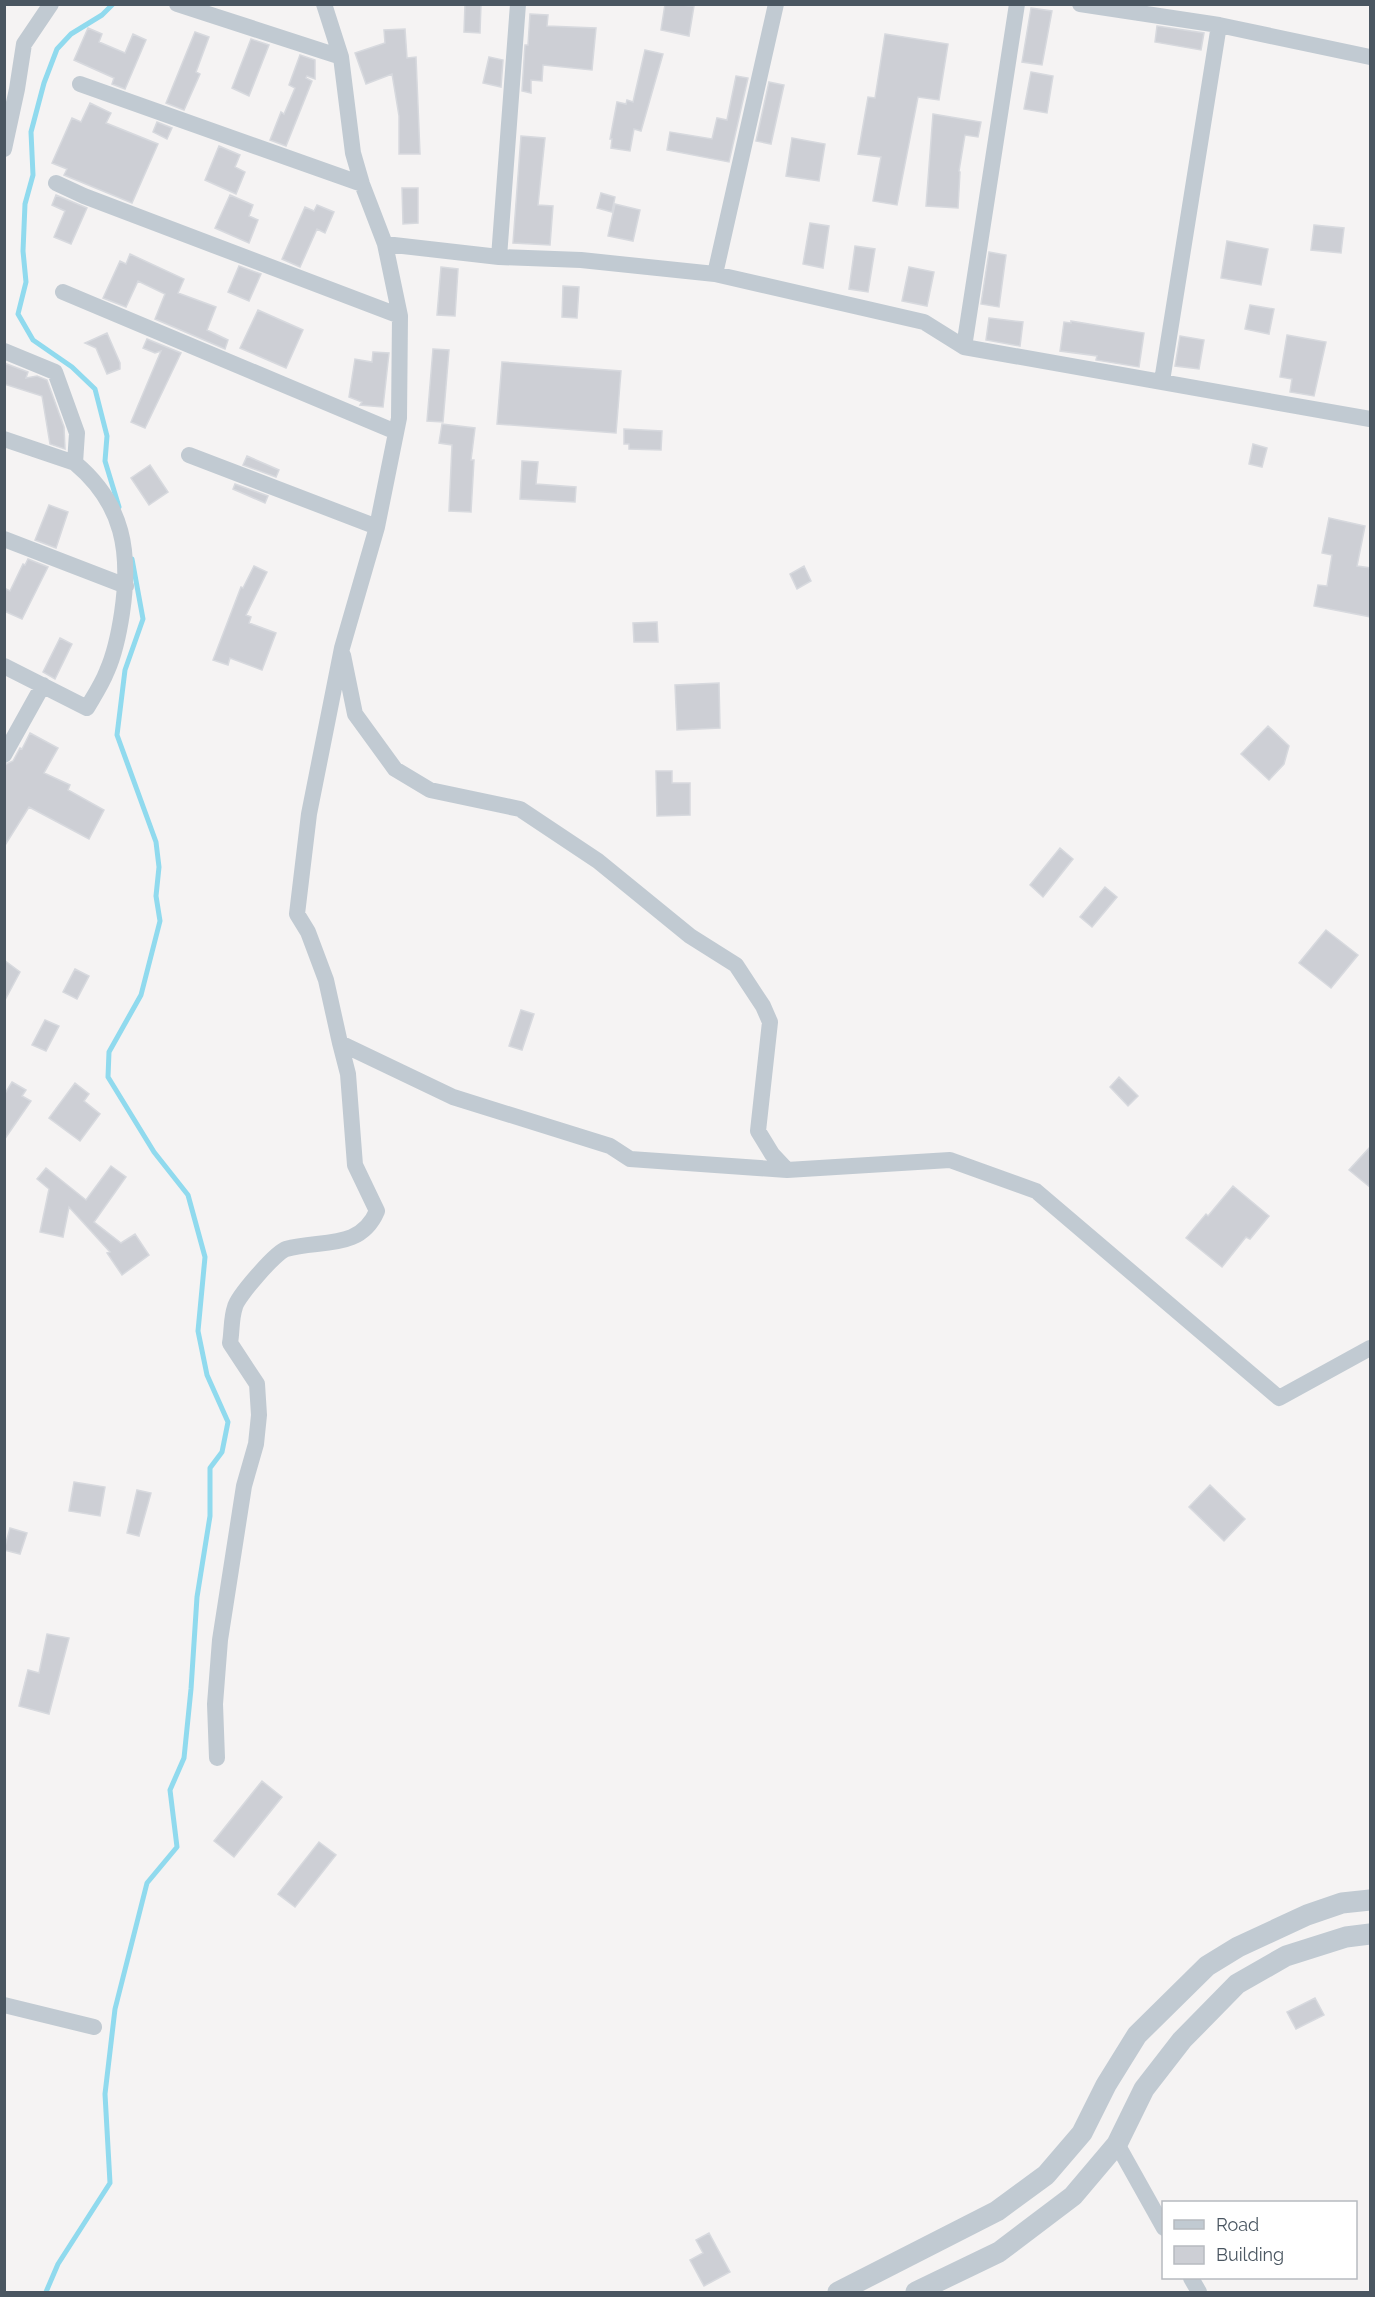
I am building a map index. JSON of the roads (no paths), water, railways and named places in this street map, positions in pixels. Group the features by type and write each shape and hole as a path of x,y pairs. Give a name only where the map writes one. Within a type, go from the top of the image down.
{"street":[{"path":"4,149 11,86 24,44 51,4"},
{"path":"177,4 341,57"},
{"path":"217,1758 215,1704 220,1640 244,1486 256,1444 259,1415 257,1384 230,1343 235,1305 266,1265 283,1249 341,1241 357,1236 371,1225 377,1211 355,1165 348,1074 339,1043 327,980 308,932 297,914 309,814 342,648 377,527 399,418 400,316 385,244 353,153 341,57 324,4"},
{"path":"499,257 518,4"},
{"path":"715,274 776,4"},
{"path":"964,347 1017,4"},
{"path":"1080,4 1219,25 1371,57"},
{"path":"1162,381 1219,25"},
{"path":"80,84 362,184"},
{"path":"57,183 84,196 400,316"},
{"path":"385,244 499,257 581,260 715,274 924,322 964,347 1371,419"},
{"path":"63,292 396,432"},
{"path":"4,351 55,372 77,433 75,463"},
{"path":"4,439 75,463 94,479 119,523 126,557 126,586 119,634 107,672 87,708 4,666"},
{"path":"189,454 377,527"},
{"path":"4,539 126,586"},
{"path":"342,648 355,714 395,769 430,790 520,808 598,861 690,936 736,965 763,1006 770,1022 758,1131 772,1154 787,1170"},
{"path":"4,755 43,685"},
{"path":"339,1043 453,1097 610,1146 630,1159 787,1170 950,1160 1036,1191 1279,1398 1371,1348"},
{"path":"838,2292 997,2211 1046,2175 1082,2133 1106,2085 1137,2035 1207,1966 1238,1947 1308,1914 1342,1903 1371,1900"},
{"path":"916,2292 999,2252 1073,2196 1117,2144 1144,2090 1182,2040 1237,1984 1286,1956 1346,1937 1371,1934"},
{"path":"4,2005 94,2027"},
{"path":"1117,2144 1162,2224"}],"waterway":[{"path":"113,4 102,15 71,34 57,49 44,83 31,132 33,175 25,204 23,251 26,282 18,314 33,340 72,367 95,389 107,436 105,461 119,507"},
{"path":"46,2292 58,2264 110,2183 105,2094 115,2009 147,1883 177,1847 170,1790 184,1758 197,1597 210,1516 210,1468 222,1452 228,1422 207,1375 198,1331 205,1257 188,1195 154,1152 108,1077 109,1052 141,995 160,921 156,896 159,867 156,842 117,735 125,670 143,619 132,559"}]}
